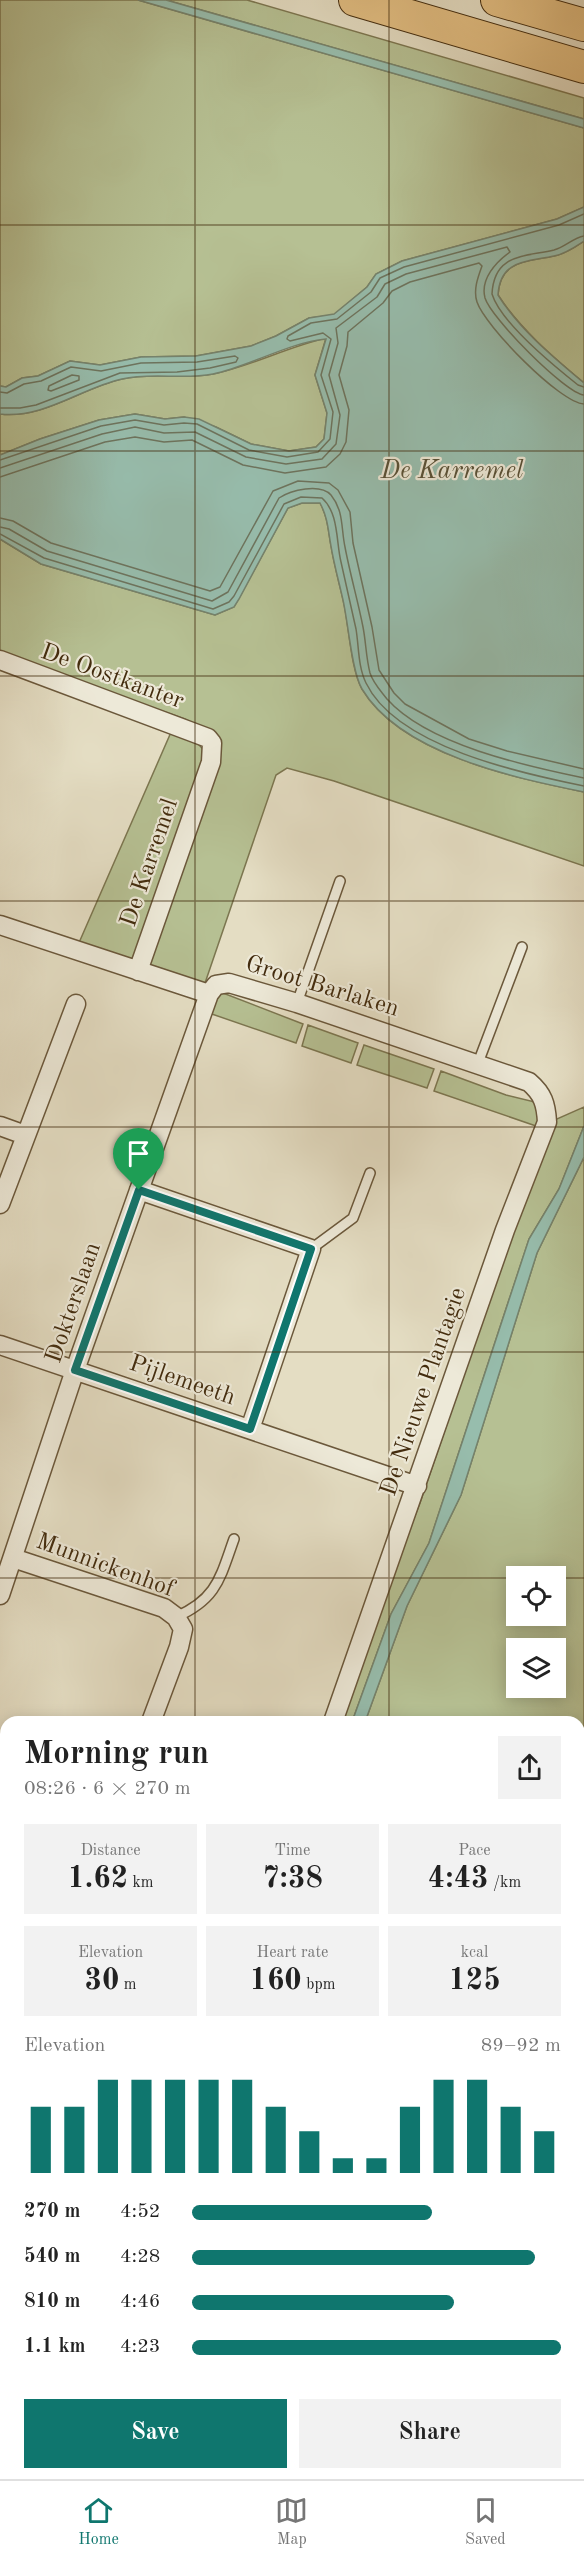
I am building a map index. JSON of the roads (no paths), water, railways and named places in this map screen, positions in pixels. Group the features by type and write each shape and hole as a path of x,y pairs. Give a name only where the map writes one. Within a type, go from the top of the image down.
{"highway":[{"path":"355,0 584,67"},
{"path":"497,0 584,25"}],"street":[{"name":"De Oostkanter","path":"0,660 207,738"},
{"name":"De Karremel","path":"138,971 211,762 213,748 207,738"},
{"path":"0,925 209,994"},
{"name":"Groot Barlaken","path":"209,994 216,985 229,983 297,1003 529,1082"},
{"name":"Dokterslaan","path":"0,1595 75,1370 209,994"},
{"path":"0,1204 76,1004"},
{"name":"De Nieuwe Plantagie","path":"335,1716 505,1230 548,1122 546,1104 540,1091 529,1082"},
{"path":"0,1126 25,1135"},
{"path":"139,1190 311,1249 250,1429"},
{"name":"Pijlemeeth","path":"0,1345 417,1486"},
{"name":"Munnickenhof","path":"13,1558 164,1608 176,1617 183,1629 179,1647 153,1716"}],"lane":[{"path":"297,1003 340,881"},
{"path":"478,1063 522,947"},
{"path":"311,1249 353,1218 370,1173"},
{"path":"176,1617 191,1611 218,1585 234,1539"}],"water":[{"path":"138,0 166,0 584,119 584,128"},
{"name":"De Karremel","path":"584,207 584,241 562,254 525,261 510,268 500,283 498,295 526,331 584,383 584,792 526,779 462,760 403,731 380,712 362,689 356,671 325,514 320,503 302,503 288,508 234,607 215,615 41,564 0,539 0,455 99,420 135,414 165,419 184,417 199,419 251,444 289,451 316,447 324,439 327,413 315,375 326,339 297,345 213,374 122,379 32,412 0,414 0,386 6,387 22,378 38,376 70,361 100,365 141,357 196,356 251,346 276,336 309,318 334,314 367,287 376,274 402,261 557,219"},
{"path":"584,1126 584,1157 537,1253 461,1495 407,1606 367,1716 354,1716 391,1614 429,1543 529,1239 559,1189"}]}
